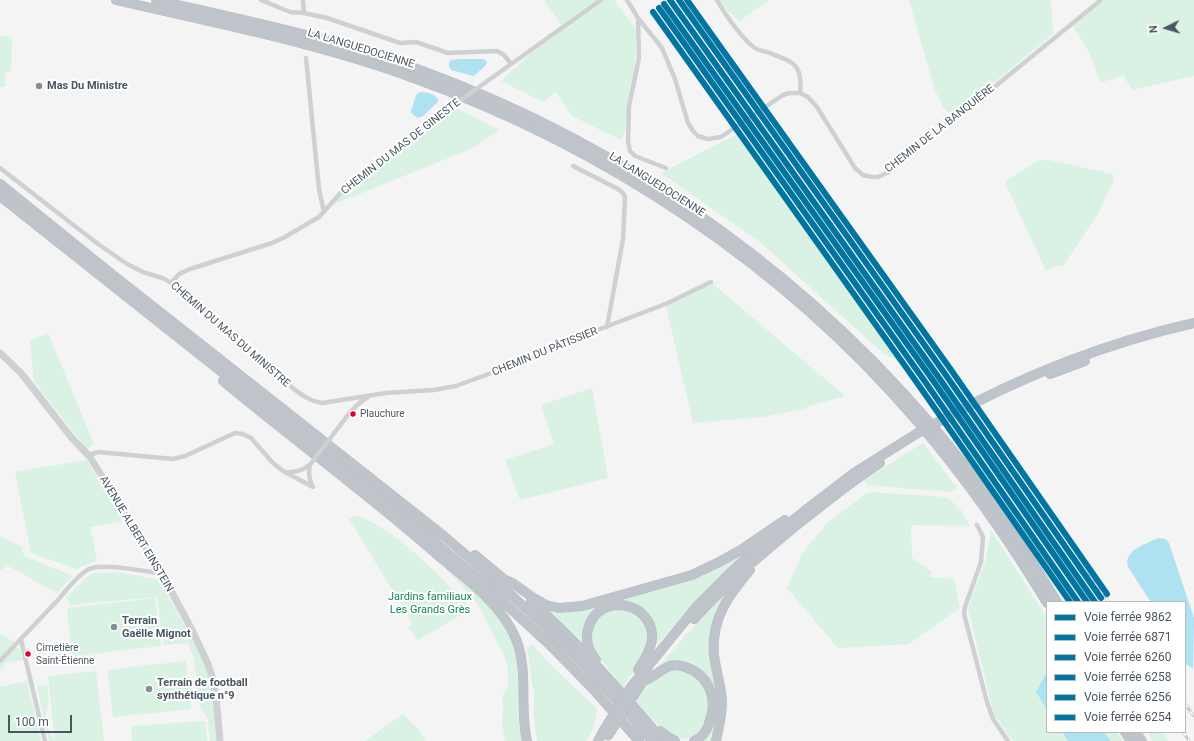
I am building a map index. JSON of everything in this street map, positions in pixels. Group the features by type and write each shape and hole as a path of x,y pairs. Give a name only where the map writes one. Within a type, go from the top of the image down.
{"highway":[{"name":"LA LANGUEDOCIENNE","path":"116,0 309,45 371,63 415,78 482,104 541,132 595,160 662,201 728,246 777,285 823,325 881,382 915,419 971,488 1007,540 1046,601"},
{"name":"LA LANGUEDOCIENNE","path":"156,0 319,39 378,56 435,76 488,97 548,125 610,158 677,200 746,249 796,289 858,346 902,392 948,445 986,494 1018,539 1056,601"},
{"path":"0,184 86,254 475,562 549,631 598,680 652,741"},
{"path":"0,196 416,526 485,585 551,646 593,689 639,741"},
{"path":"598,741 606,736 636,685 698,605 753,552 854,473 972,406 1031,376 1068,360 1146,335 1194,323"},
{"path":"972,406 1034,380 1101,355 1194,329"},
{"path":"173,334 233,390 401,523 484,595 502,614 516,639 521,656 523,718 527,741"},
{"path":"636,685 702,609 765,551 846,487 918,436"},
{"path":"506,580 514,584 526,594 546,605 566,608 582,606 692,575 741,550 798,511 810,506"},
{"path":"445,537 458,541 506,580 565,632 663,741"},
{"path":"716,741 720,724 722,701 714,654 716,624 721,610 729,597 750,570 762,558 765,551"},
{"path":"610,681 608,674 592,655 588,646 587,634 590,622 598,612 608,606 628,606 636,609 645,617 650,628 652,639 649,650 638,671 636,685"},
{"path":"636,685 650,679 664,669 679,665 693,670 703,678 712,695 712,715 705,733 699,739 694,741"},
{"path":"642,716 665,736 675,741"}],"street":[{"path":"260,0 290,12 304,12 326,18 400,43 416,42 448,53 497,50 511,64"},
{"path":"303,0 304,12"},
{"name":"CHEMIN DU MAS DE GINESTE","path":"171,283 179,274 190,268 285,238 319,217 345,188 486,82 601,0"},
{"path":"627,0 638,18 662,48 675,80 688,123 693,132 698,136 708,139 721,137 783,95 789,93 800,94 801,83 800,72 794,63 785,58 755,48 732,24 717,0"},
{"name":"CHEMIN DE LA BANQUIÈRE","path":"800,94 808,97 817,107 855,168 867,176 878,177 889,172 914,150 954,120 1101,0"},
{"path":"638,18 638,58 629,106 628,142 630,151 635,156 666,168"},
{"path":"306,58 319,189 324,212"},
{"path":"573,166 618,189 625,197 622,240 607,327"},
{"name":"CHEMIN DU MAS DU MINISTRE","path":"0,168 92,240 115,256 143,272 165,279 171,283 308,400 322,403 372,395"},
{"name":"CHEMIN DU PÂTISSIER","path":"372,395 434,390 456,386 498,371 678,299 711,282"},
{"name":"AVENUE ALBERT EINSTEIN","path":"0,353 21,373 71,436 90,457 161,572 191,628 210,670 214,686 220,741"},
{"path":"283,471 292,472 301,470 311,463 357,406 372,395"},
{"path":"90,457 92,454 98,452 173,459 185,456 235,433 243,434 251,438 273,463 283,471 313,487 308,472 311,463"},
{"path":"977,525 983,537 981,562 965,607 964,614 987,702 993,719 1008,741"},
{"path":"0,661 77,578 89,569 99,567 116,567 159,573 161,572"},
{"path":"21,640 45,741"}],"green space":[{"path":"544,0 597,0 561,25"},
{"path":"601,0 614,0 636,29 635,68 628,97 627,126 621,140 572,116 556,92 543,102 501,81 529,55 528,53"},
{"path":"716,0 769,0 739,21"},
{"path":"909,0 1050,0 1053,34 953,116 943,107 934,88"},
{"path":"1105,0 1194,0 1194,76 1132,90 1123,75 1100,83 1091,56 1073,26"},
{"path":"0,36 12,37 11,72 5,72 5,87 0,87"},
{"path":"456,108 499,130 471,149 332,205 355,183"},
{"path":"739,133 906,365 883,353 760,242 661,173"},
{"path":"1049,160 1113,174 1114,180 1098,214 1063,266 1055,266 1046,271 1005,182 1037,161"},
{"path":"712,283 845,396 808,406 807,408 763,417 693,423 666,306"},
{"path":"48,333 94,444 87,449 34,382 30,341"},
{"path":"592,388 608,478 520,500 505,460 554,444 541,405"},
{"path":"952,425 1040,547 1075,601 1066,601 1005,507 946,429"},
{"path":"923,443 957,488 951,492 867,485 864,480"},
{"path":"87,460 122,521 90,527 97,560 77,569 31,553 15,472"},
{"path":"868,492 947,497 961,510 970,526 911,525 912,558 932,572 931,577 954,579 960,608 909,644 838,648 787,588 802,554 826,524"},
{"name":"Jardins familiaux Les Grands Grès","path":"357,515 387,531 410,549 471,609 418,640 408,628 413,624 349,519"},
{"path":"991,530 1046,616 1046,733 1118,733 1123,741 1013,741 994,715 968,609 986,559"},
{"path":"0,536 22,547 24,556 73,576 57,593 8,566 0,570"},
{"path":"764,541 711,584 652,650 653,644 640,609 598,610 585,649 544,608 554,611 686,579"},
{"path":"448,568 491,608 504,627 512,643 517,658 518,711 522,741 505,741 502,724 502,697 508,687 508,669 504,655 477,603 446,569"},
{"path":"117,572 160,580 183,623 190,631 205,664 213,691 217,741 210,741 208,719 200,708 194,659 188,643 164,645 157,597 70,605 66,597 92,573"},
{"path":"731,587 716,615 719,699 713,741 697,741 705,735 713,691 711,680 697,668 670,662 659,666 699,620"},
{"name":"Terrain Gaëlle Mignot","path":"155,598 161,646 72,656 67,608"},
{"path":"611,609 631,610 641,618 647,630 648,637 642,658 623,687 594,651 591,639 591,631 599,615"},
{"path":"0,634 15,642 0,658 1,643"},
{"path":"532,644 597,709 594,727 586,741 537,741 534,720 534,695 527,648"},
{"path":"15,648 20,650 23,660 4,663 4,667 0,668 0,664"},
{"name":"Terrain de football synthétique n°9","path":"186,661 191,709 113,717 107,670"},
{"path":"672,668 689,672 701,682 705,690 708,706 706,724 698,734 690,738 678,738 666,732 636,702 653,679"},
{"path":"96,671 104,741 55,741 48,676"},
{"path":"27,681 41,741 0,741 0,687"},
{"path":"47,685 49,701 46,719 49,732 55,741 49,741 37,686"},
{"path":"403,714 419,730 425,741 365,741"},
{"path":"205,721 207,741 132,741 131,726"},
{"path":"1148,733 1163,733 1168,741 1153,741"}],"water":[{"path":"460,59 484,59 487,62 486,65 474,76 451,70 449,67 450,61"},
{"path":"420,92 431,94 439,101 423,116 418,118 411,113 411,111 416,95"},
{"path":"1158,538 1165,539 1169,543 1194,618 1193,669 1186,664 1186,601 1150,601 1128,567 1127,561 1129,556 1142,545"},
{"path":"1046,674 1046,707 1036,692"},
{"path":"1063,733 1105,733 1110,741 1068,741"}],"railway":[{"path":"1073,555 1108,601"},
{"path":"1186,705 1194,716"},
{"path":"1184,733 1189,741"}],"rail line":[{"name":"9862","path":"670,0 937,375 1094,601"},
{"name":"6260","path":"679,0 943,371 1101,598"},
{"name":"6256","path":"687,0 949,367 1107,594"},
{"name":"6871","path":"664,4 932,379 1086,601"},
{"name":"6258","path":"659,8 926,383 1077,601"},
{"name":"6254","path":"653,12 920,387 1069,601"}],"place":[{"name":"Mas Du Ministre","path":"39,86"},
{"name":"Plauchure","path":"353,414"},
{"name":"Terrain Gaëlle Mignot","path":"114,627"},
{"name":"Cimetière Saint-Étienne","path":"28,654"},
{"name":"Terrain de football synthétique n°9","path":"149,689"}]}
